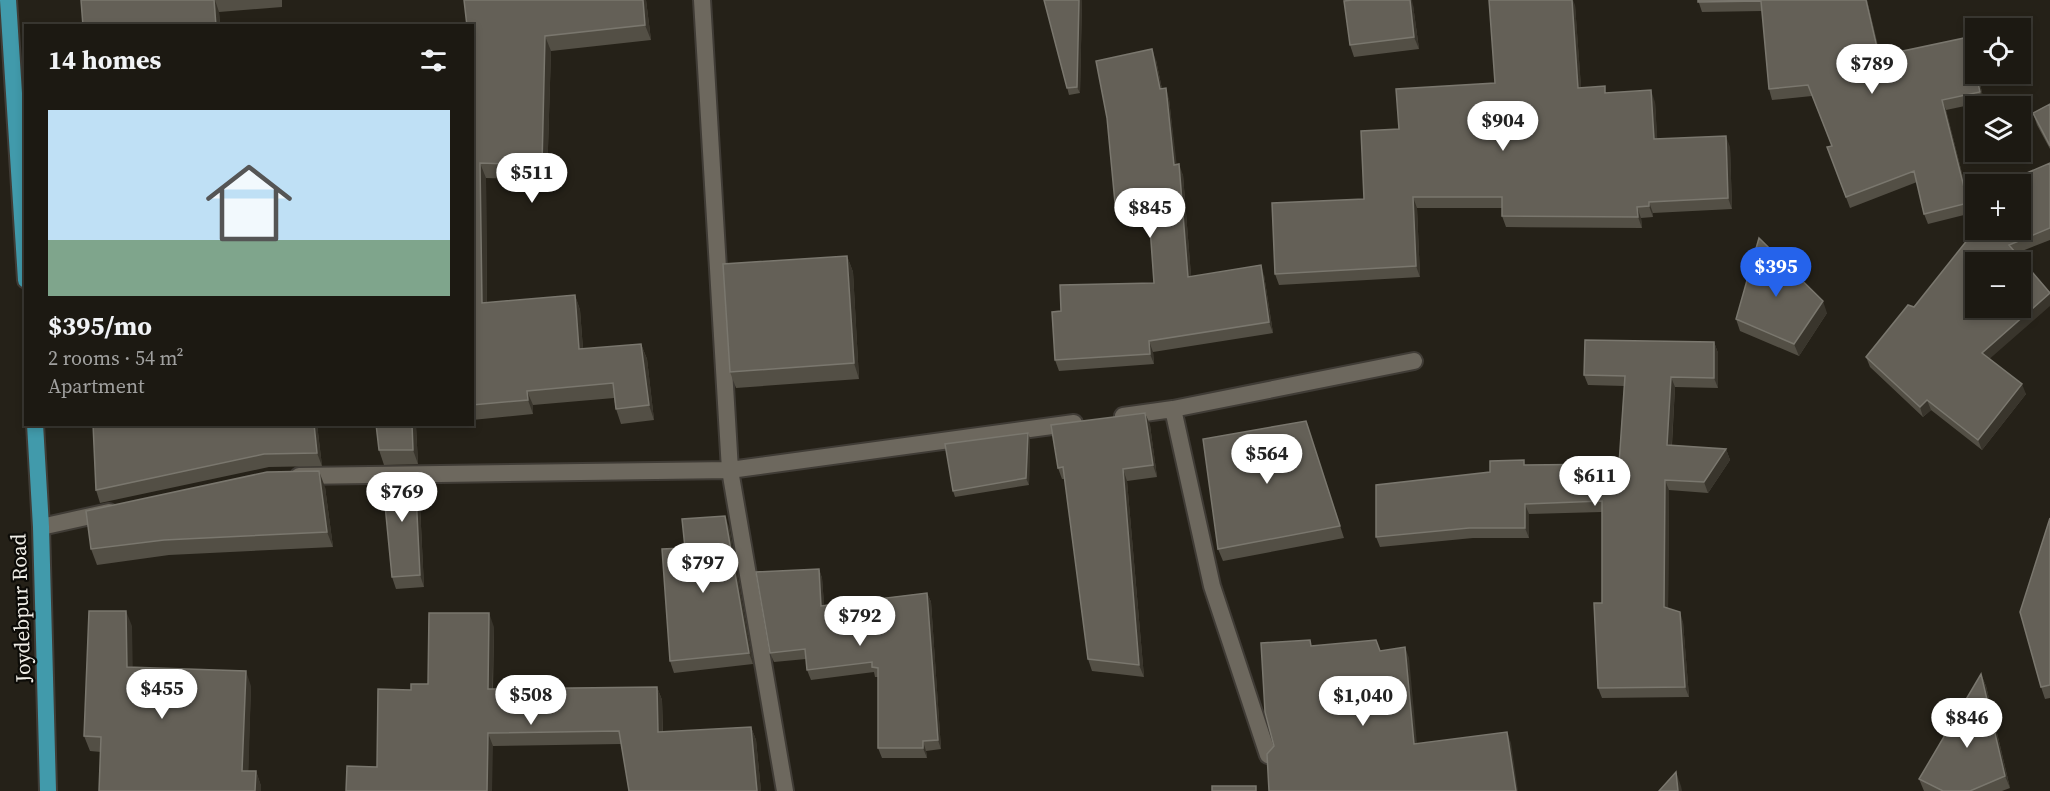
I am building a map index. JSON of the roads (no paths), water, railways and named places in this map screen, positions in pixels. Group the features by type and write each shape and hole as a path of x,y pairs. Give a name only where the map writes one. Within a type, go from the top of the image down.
{"main road":[{"path":"8,0 24,249"},
{"name":"Joydebpur Road","path":"35,426 41,527 48,791"}],"street":[{"path":"702,0 730,470 785,791"},
{"path":"283,476 730,470 1173,409 1414,361"},
{"path":"1173,409 1212,586 1268,755"},
{"path":"41,527 122,509"}]}
